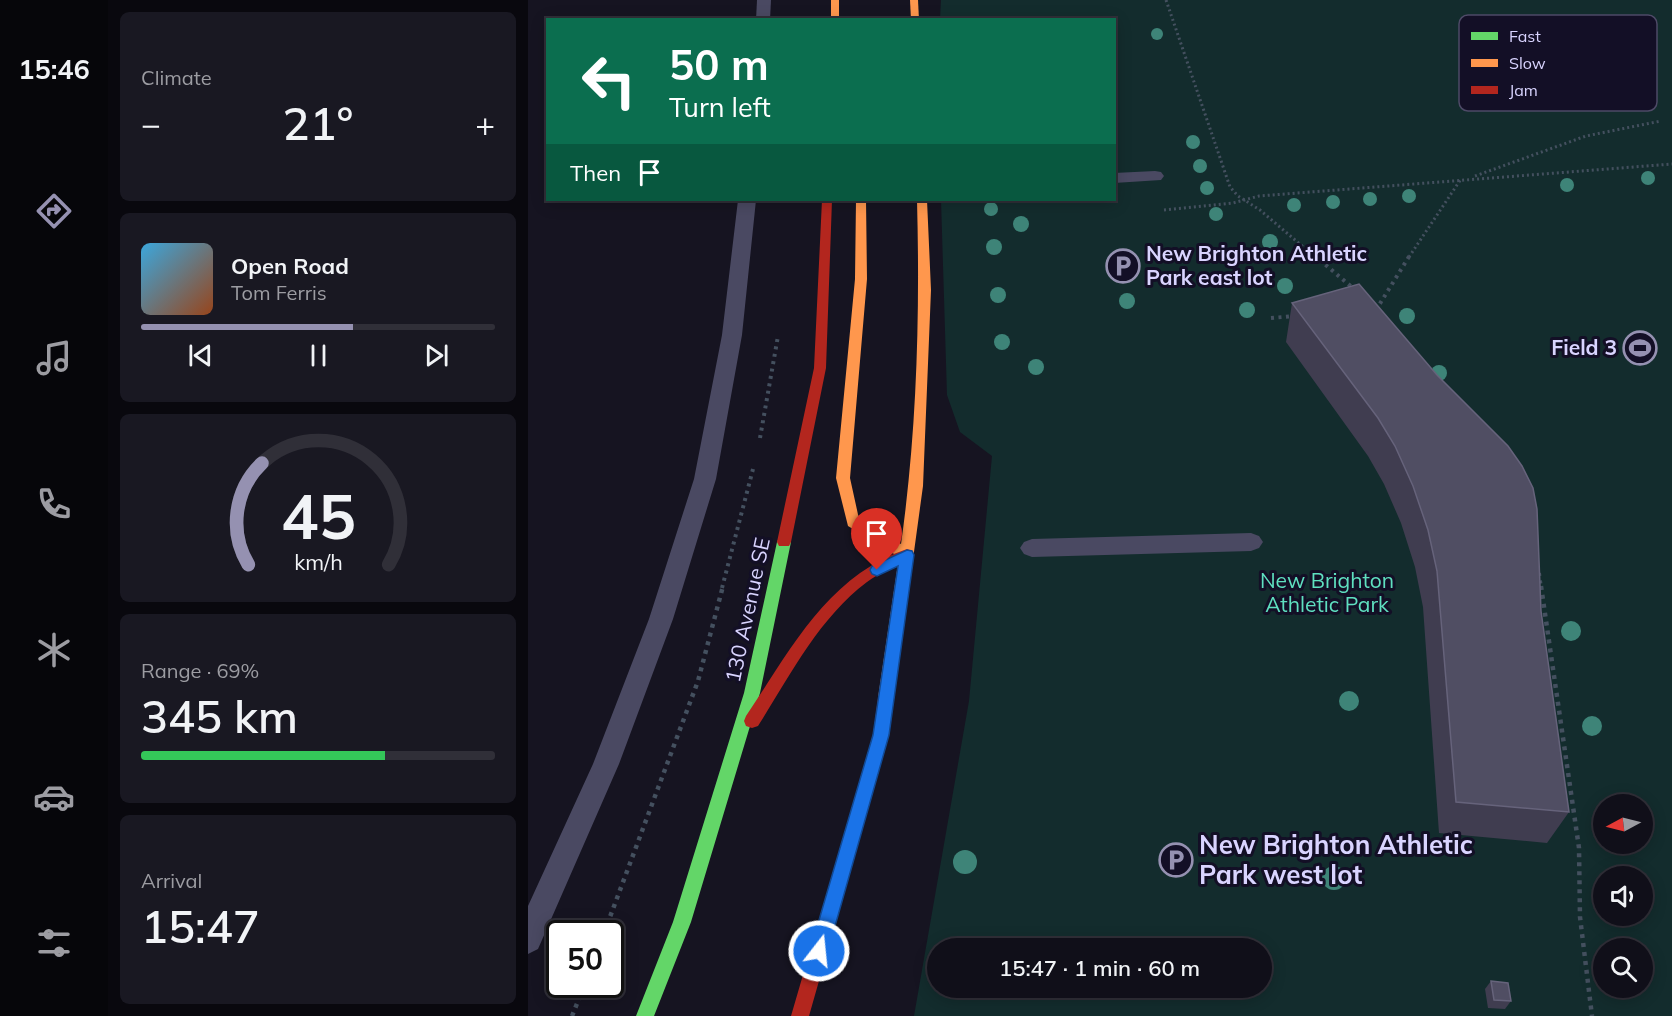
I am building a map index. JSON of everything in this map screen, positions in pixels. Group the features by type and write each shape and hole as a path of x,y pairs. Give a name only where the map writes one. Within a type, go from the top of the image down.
{"main road":[{"path":"834,18 835,0"},
{"path":"914,0 915,18"},
{"name":"130 Avenue SE","path":"645,1016 682,922 752,693 820,368 827,201"},
{"path":"861,201 861,279 843,478 853,522 907,555"},
{"path":"801,1016 881,735 916,486 925,290 922,201"},
{"path":"736,744 782,678 816,621 862,578 907,555"}],"lane":[{"path":"763,18 765,0"},
{"path":"1116,178 1155,176"},
{"path":"528,939 606,764 662,619 705,479 732,336 747,201"},
{"path":"1032,548 1251,542"}],"path":[{"path":"1166,0 1226,181 1233,192 1260,210 1355,291"},
{"path":"1470,178 1587,136 1661,121"},
{"path":"1164,210 1233,203 1258,196 1672,164"},
{"path":"1373,318 1423,234 1461,179"},
{"path":"1369,304 1376,310"},
{"path":"1364,311 1376,310"},
{"path":"1270,318 1306,315"},
{"path":"1539,569 1579,848 1580,917 1592,1016"},
{"path":"572,1016 579,998"}],"green space":[{"name":"New Brighton Athletic Park","path":"941,0 1672,0 1672,1016 914,1016 927,942 927,998 1272,998 1272,938 928,938 969,701 992,456 960,432 947,395 941,201 1116,201 1116,18 940,18"}],"building":[{"path":"1359,284 1437,375 1508,446 1522,466 1533,488 1537,509 1541,611 1569,812 1456,802 1437,571 1428,530 1413,486 1395,446 1378,418 1292,303"},
{"path":"1491,981 1508,983 1511,1001 1494,1000"}],"traffic: fast":[{"path":"645,1016 682,922 752,693 784,542"}],"traffic: slow":[{"path":"835,0 835,18"},
{"path":"914,0 915,18"},
{"path":"861,201 861,279 843,478 853,522 907,555"},
{"path":"886,698 916,486 925,290 922,201"}],"traffic: jam":[{"path":"784,542 820,368 827,201"},
{"path":"752,721 801,645 829,609 862,578 907,555"},
{"path":"800,1016 881,735 886,698"}],"place":[{"name":"New Brighton Athletic Park east lot","path":"1123,266"},
{"name":"Field 3","path":"1640,348"},
{"name":"New Brighton Athletic Park west lot","path":"1176,860"}],"route":[{"path":"819,951 881,735 907,555 877,570"}]}
